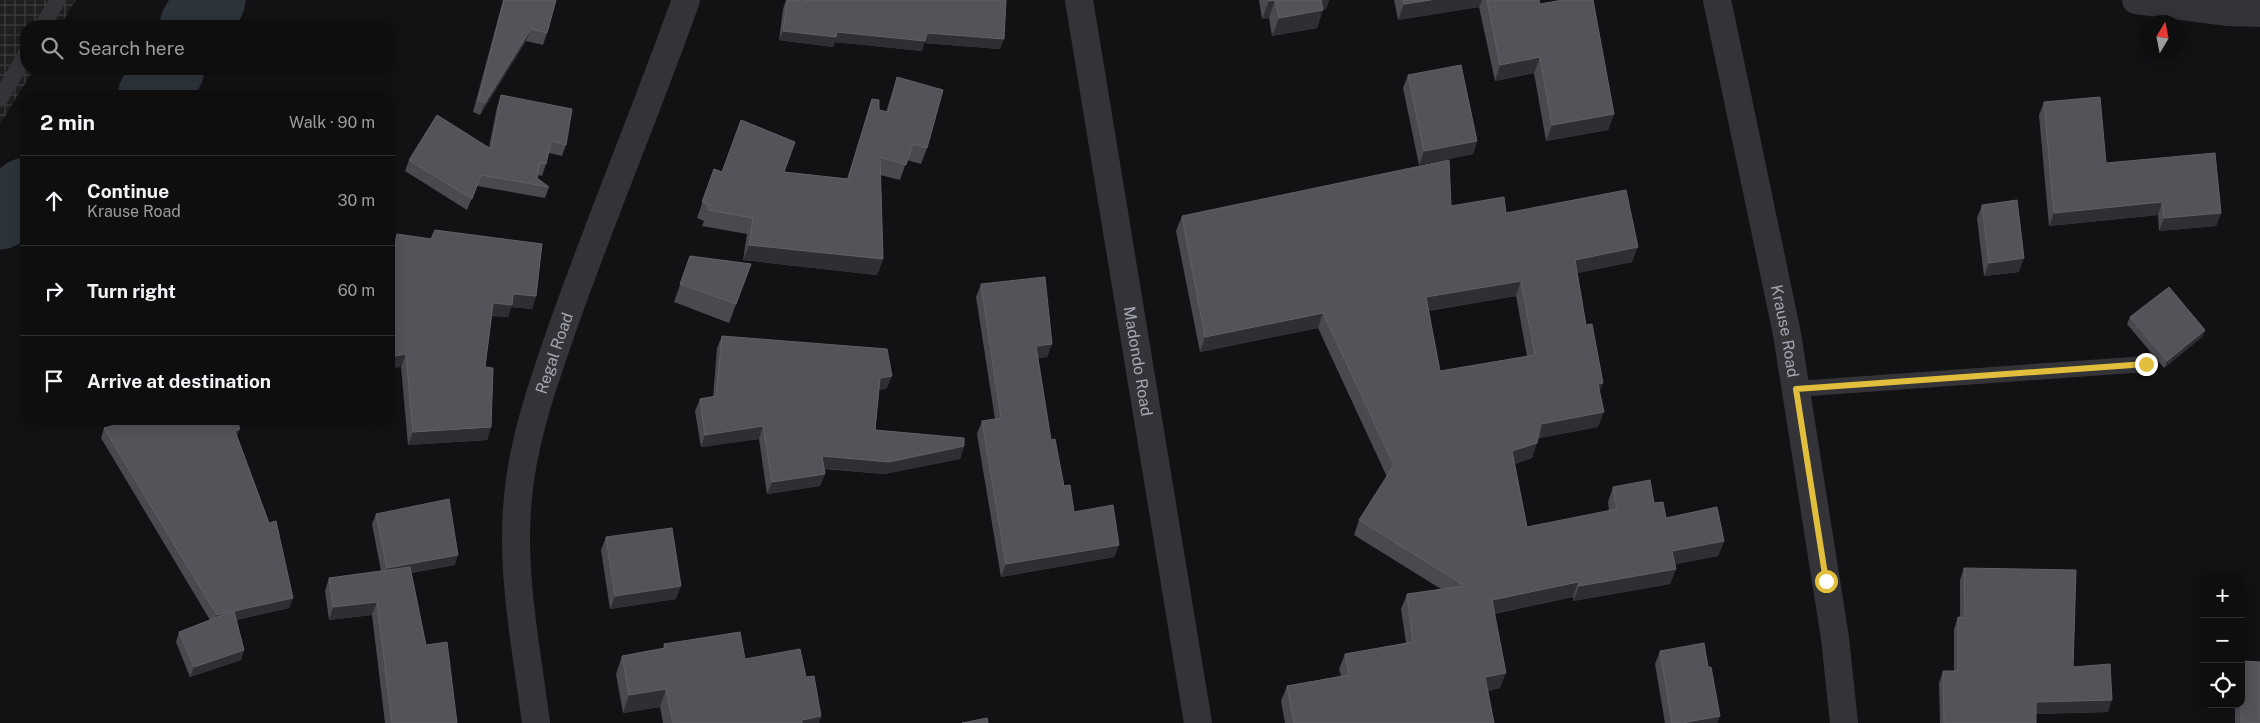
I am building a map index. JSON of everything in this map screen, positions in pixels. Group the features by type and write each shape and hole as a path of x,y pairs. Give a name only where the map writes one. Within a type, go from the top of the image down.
{"street":[{"name":"Regal Road","path":"536,723 516,570 517,508 525,446 546,376 601,219 686,0"},
{"name":"Madondo Road","path":"1079,0 1198,723"},
{"name":"Krause Road","path":"1717,0 1787,334 1834,638 1844,723"},
{"path":"2136,0 2228,12 2260,13"}],"lane":[{"path":"46,20 58,0"},
{"path":"0,99 20,64"},
{"path":"1796,389 2146,364"}],"shaded area":[{"path":"0,0 76,0 64,20 20,20 20,75 30,75 0,124"}],"building":[{"path":"504,0 556,0 547,33 531,29 485,103 478,100"},
{"path":"787,0 1006,0 1004,39 927,33 925,41 837,32 836,37 783,31"},
{"path":"1275,0 1321,0 1323,10 1279,18"},
{"path":"1403,0 1431,0 1404,4"},
{"path":"1487,0 1539,0 1540,4 1563,0 1593,0 1614,114 1552,125 1540,57 1500,65"},
{"path":"1461,65 1477,141 1424,151 1408,75"},
{"path":"897,77 943,90 927,148 913,144 906,165 880,157 883,259 749,245 753,218 708,210 709,205 702,202 714,169 722,172 741,120 795,142 784,172 848,179 872,99 879,100 879,110 888,112"},
{"path":"501,95 572,109 566,145 551,141 546,164 540,163 537,178 549,187 481,175 472,199 409,160 437,115 491,149"},
{"path":"2100,97 2106,163 2215,153 2221,213 2164,218 2162,202 2054,213 2044,102"},
{"path":"1449,160 1451,206 1504,197 1506,213 1626,190 1638,247 1575,260 1586,325 1592,324 1603,383 1598,384 1604,412 1541,424 1537,443 1512,451 1527,527 1617,509 1613,487 1650,480 1654,503 1663,502 1666,518 1717,507 1724,541 1672,551 1676,569 1579,586 1578,582 1492,600 1506,673 1485,677 1494,723 1294,723 1287,686 1349,675 1345,654 1413,642 1407,594 1465,586 1359,520 1394,465 1323,313 1205,337 1182,216","holes":["1521,281 1535,355 1440,371 1426,297"]},
{"path":"2017,200 2024,258 1989,263 1982,205"},
{"path":"435,230 542,244 536,296 513,294 512,305 493,303 485,367 493,368 491,427 413,432 406,354 395,356 395,248 397,234 431,239"},
{"path":"690,256 751,264 736,304 680,284"},
{"path":"1045,277 1052,344 1036,346 1051,440 1055,439 1064,486 1070,485 1074,512 1113,505 1119,545 1006,564 982,421 1001,418 981,284"},
{"path":"2169,287 2205,330 2167,361 2130,317"},
{"path":"722,336 887,349 892,376 880,378 875,430 964,438 964,446 889,462 822,456 825,474 772,482 763,426 705,435 700,399 716,396"},
{"path":"115,425 238,425 240,429 235,431 269,523 276,521 293,598 234,611 244,650 194,667 179,632 233,611 217,615 104,428"},
{"path":"449,499 458,555 387,568 376,514"},
{"path":"672,528 681,586 615,596 606,537"},
{"path":"410,567 426,645 447,642 457,723 392,723 377,602 333,607 329,578"},
{"path":"1964,568 2076,570 2073,667 2110,664 2112,700 2036,702 2036,723 1944,723 1943,671 1958,671 1958,617 1965,618"},
{"path":"740,632 745,659 800,649 806,677 814,676 821,716 802,720 802,723 673,723 666,689 629,695 622,656 665,648 664,644"},
{"path":"1704,643 1708,667 1711,667 1720,716 1672,723 1660,651"},
{"path":"2245,661 2260,662 2260,723 2241,723 2241,708 2245,708"},
{"path":"987,718 988,723 962,723"}],"waterway":[{"path":"198,20 210,0"},
{"path":"157,90 165,75"},
{"path":"0,214 20,198"}],"route":[{"path":"1826,581 1796,389 2146,364"}]}
